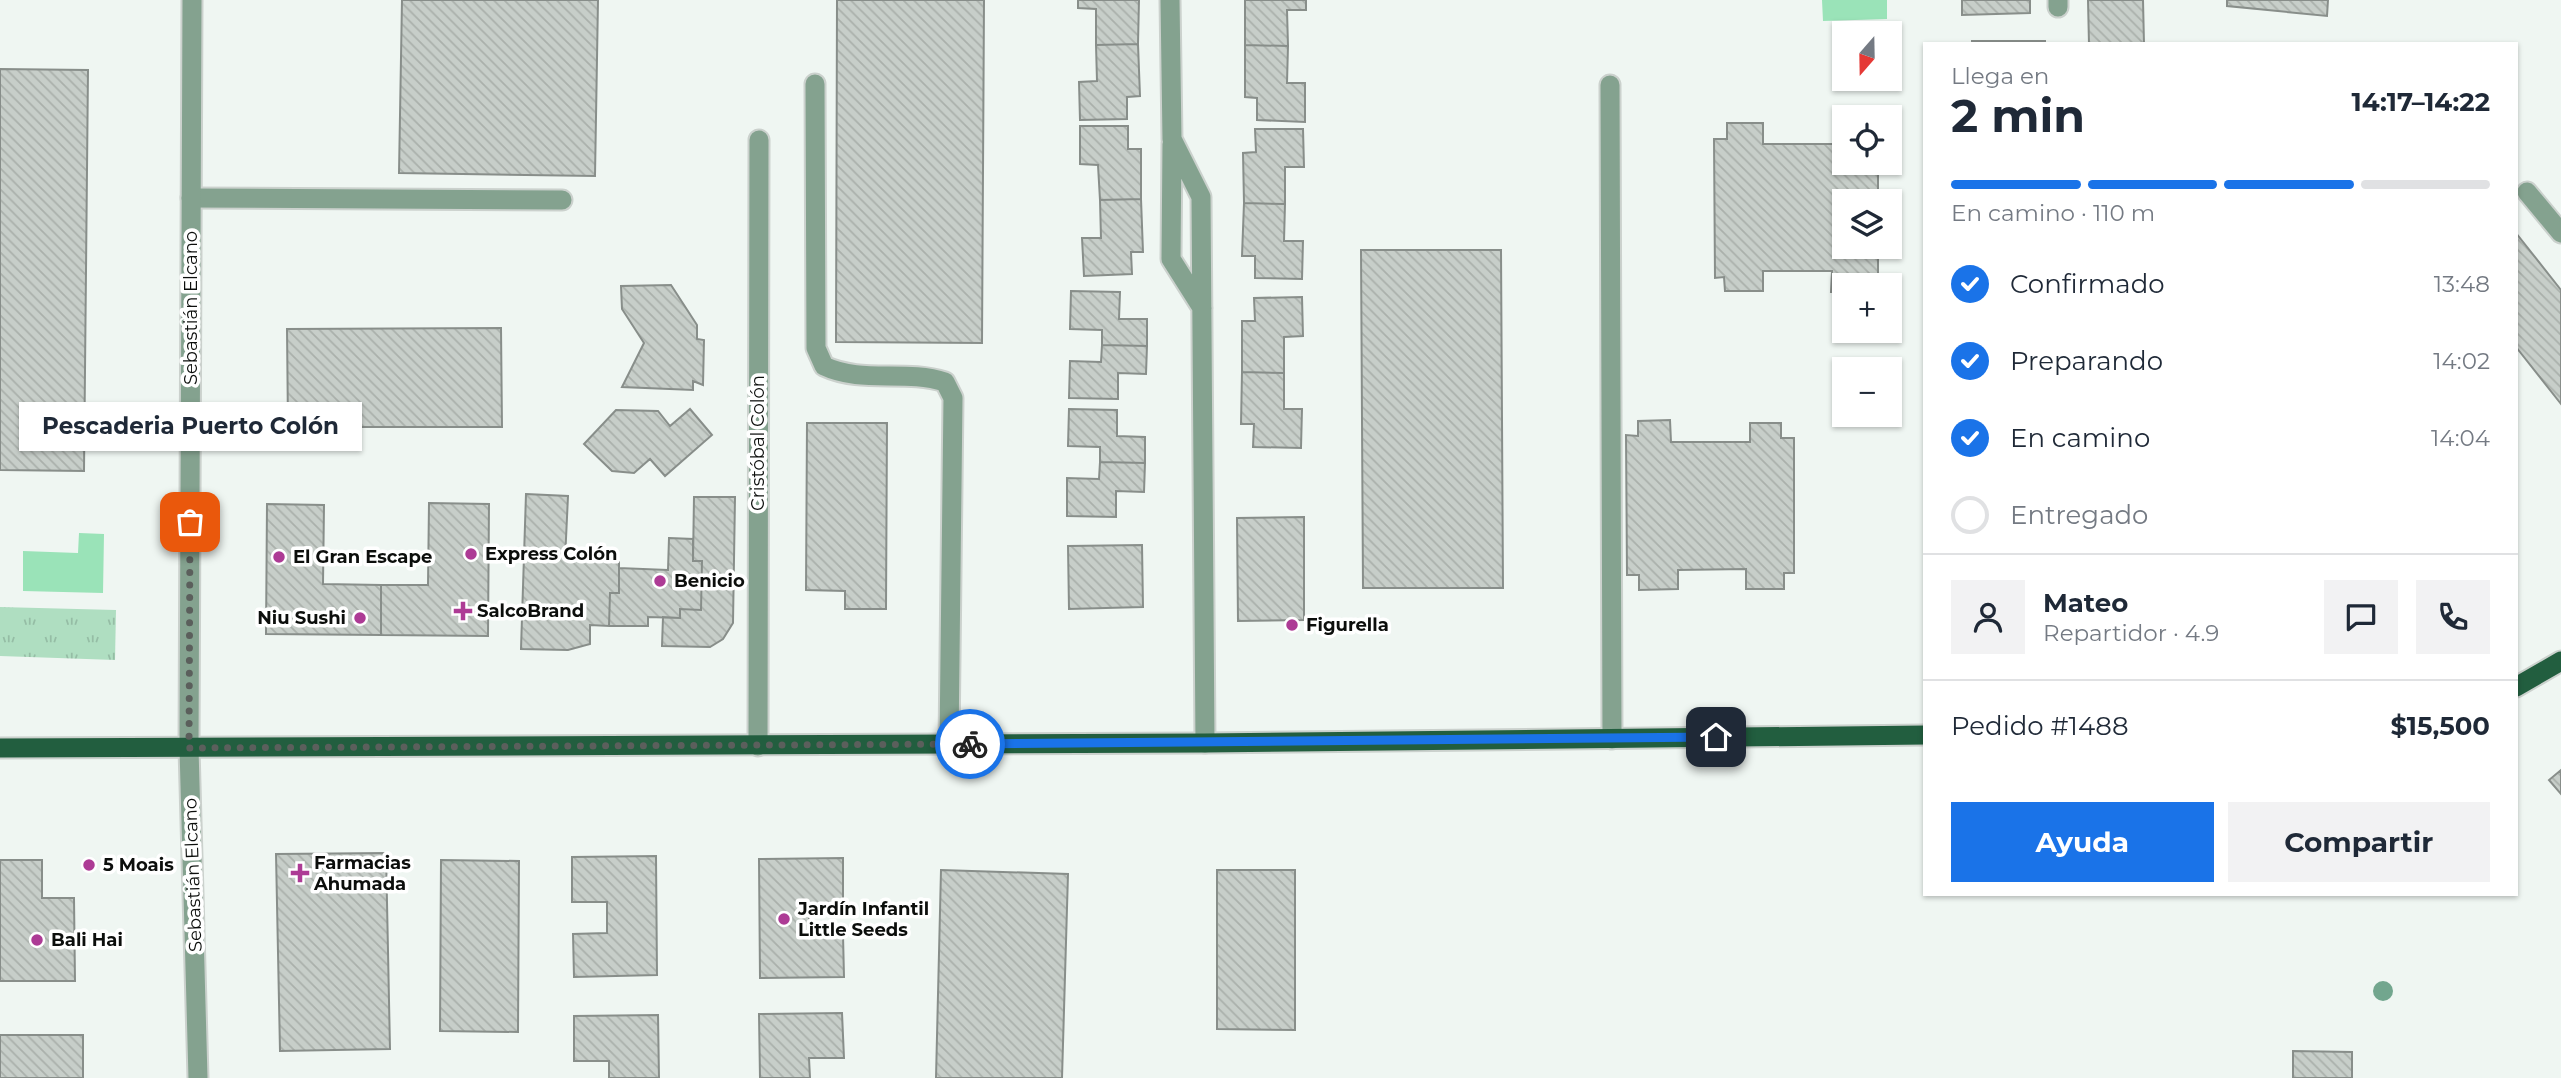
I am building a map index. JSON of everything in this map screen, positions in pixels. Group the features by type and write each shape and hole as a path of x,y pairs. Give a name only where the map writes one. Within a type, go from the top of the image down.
{"main road":[{"path":"2518,686 2561,661"},
{"path":"0,748 1205,743 1923,735"}],"street":[{"name":"Sebastián Elcano","path":"192,0 189,748 198,1078"},
{"path":"1170,0 1171,259 1202,309"},
{"path":"815,84 816,348 824,366 838,372 927,377 945,382 953,398 949,744"},
{"path":"1610,85 1612,738"},
{"path":"1172,139 1201,197 1205,743"},
{"name":"Cristóbal Colón","path":"758,746 759,140"},
{"path":"2527,192 2561,233"},
{"path":"191,198 562,200"}],"green space":[{"path":"0,607 116,610 115,660 0,656"}],"shaded area":[{"path":"1822,0 1887,0 1887,19 1823,21"},
{"path":"79,533 104,534 103,593 23,591 23,551 78,553"}],"building":[{"path":"402,0 598,0 595,176 399,173"},
{"path":"837,0 984,0 982,343 836,342"},
{"path":"1078,0 1139,0 1138,44 1096,45 1096,9 1078,8"},
{"path":"1245,0 1306,0 1306,10 1287,10 1288,46 1245,45"},
{"path":"1962,0 2030,0 2030,13 1962,15"},
{"path":"2088,0 2143,0 2144,42 2089,42"},
{"path":"2227,0 2328,0 2327,16 2227,6"},
{"path":"1972,41 2045,41 2045,42"},
{"path":"1138,44 1140,96 1127,97 1127,119 1080,120 1079,82 1097,81 1096,45"},
{"path":"1245,45 1288,46 1287,83 1305,83 1305,122 1257,120 1257,98 1245,97"},
{"path":"0,69 88,70 84,471 0,470"},
{"path":"1727,123 1763,123 1763,144 1832,144 1832,175 1878,175 1878,189 1832,189 1832,259 1878,259 1878,273 1832,273 1831,292 1832,271 1763,271 1763,291 1725,291 1724,277 1715,278 1714,139 1727,139"},
{"path":"1080,126 1128,126 1128,149 1141,149 1141,199 1100,200 1098,165 1080,164"},
{"path":"1255,129 1303,129 1304,167 1285,167 1285,204 1244,203 1243,153 1256,152"},
{"path":"1141,199 1143,252 1131,252 1132,274 1084,276 1082,238 1101,238 1100,200"},
{"path":"1244,203 1285,204 1284,241 1303,241 1302,279 1255,278 1255,256 1242,256"},
{"path":"2518,236 2561,290 2561,404 2518,350"},
{"path":"1361,250 1501,250 1503,588 1363,588"},
{"path":"671,285 697,325 697,339 704,340 703,385 693,381 693,390 622,387 644,343 622,309 621,286"},
{"path":"1071,291 1120,292 1119,319 1147,319 1147,346 1102,345 1102,330 1070,329"},
{"path":"1302,297 1303,336 1284,337 1284,373 1242,372 1242,321 1255,321 1254,298"},
{"path":"501,328 502,427 288,427 287,329"},
{"path":"1102,345 1147,346 1146,374 1118,373 1118,399 1069,398 1070,361 1101,362"},
{"path":"1242,372 1284,373 1284,409 1302,409 1301,448 1253,447 1254,424 1241,424"},
{"path":"690,409 712,435 665,476 650,459 634,473 612,471 584,444 616,410 658,411 670,426"},
{"path":"1069,409 1117,410 1117,436 1145,437 1145,463 1100,462 1100,447 1068,446"},
{"path":"1670,420 1671,442 1750,442 1750,423 1781,423 1781,438 1794,438 1794,573 1784,573 1784,589 1746,589 1746,569 1678,570 1678,589 1639,590 1639,575 1627,575 1626,435 1638,436 1638,421"},
{"path":"807,423 887,423 886,609 845,609 845,591 806,590"},
{"path":"1100,462 1145,463 1144,492 1116,491 1116,517 1067,516 1067,478 1099,479"},
{"path":"526,494 568,496 565,560 619,562 619,593 610,593 609,626 590,625 590,644 568,650 521,649"},
{"path":"694,497 735,497 733,623 723,639 710,647 662,646 663,617 680,618 680,609 701,610 702,561 693,561"},
{"path":"429,503 489,504 488,636 381,635 381,585 428,585"},
{"path":"267,504 324,505 323,584 381,585 381,635 266,634"},
{"path":"1304,517 1304,620 1238,621 1237,518"},
{"name":"Benicio","path":"669,538 693,539 693,561 702,561 701,610 680,609 680,618 648,617 648,626 609,626 610,593 619,593 619,568 668,570"},
{"path":"1142,545 1143,607 1069,609 1068,546"},
{"path":"2561,770 2561,794 2549,780"},
{"path":"386,853 390,1049 280,1051 276,854"},
{"path":"656,856 657,975 574,977 573,934 607,933 607,902 572,902 572,857"},
{"name":"Jardín Infantil Little Seeds","path":"843,858 843,903 809,904 809,936 843,935 844,977 760,978 759,859"},
{"name":"Bali Hai","path":"0,860 42,860 42,898 74,898 75,981 0,981"},
{"path":"441,860 519,861 518,1032 440,1031"},
{"path":"941,870 1068,874 1062,1078 936,1078"},
{"path":"1217,870 1295,870 1295,1030 1217,1029"},
{"path":"842,1013 844,1058 809,1058 810,1078 760,1078 759,1014"},
{"path":"658,1015 659,1078 609,1078 609,1061 574,1061 574,1016"},
{"path":"0,1035 83,1035 83,1078 0,1078"},
{"path":"2293,1051 2352,1052 2352,1078 2293,1078"}],"way so far":[{"path":"190,522 189,748 970,744"}],"place":[{"name":"Pescaderia Puerto Colón","path":"190,522"},
{"name":"Express Colón","path":"471,554"},
{"name":"El Gran Escape","path":"279,557"},
{"name":"Benicio","path":"660,581"},
{"name":"SalcoBrand","path":"463,611"},
{"name":"Niu Sushi","path":"360,618"},
{"name":"Figurella","path":"1292,625"},
{"name":"5 Moais","path":"89,865"},
{"name":"Farmacias Ahumada","path":"300,873"},
{"name":"Jardín Infantil Little Seeds","path":"784,919"},
{"name":"Bali Hai","path":"37,940"}],"route":[{"path":"970,744 1716,737"}]}
